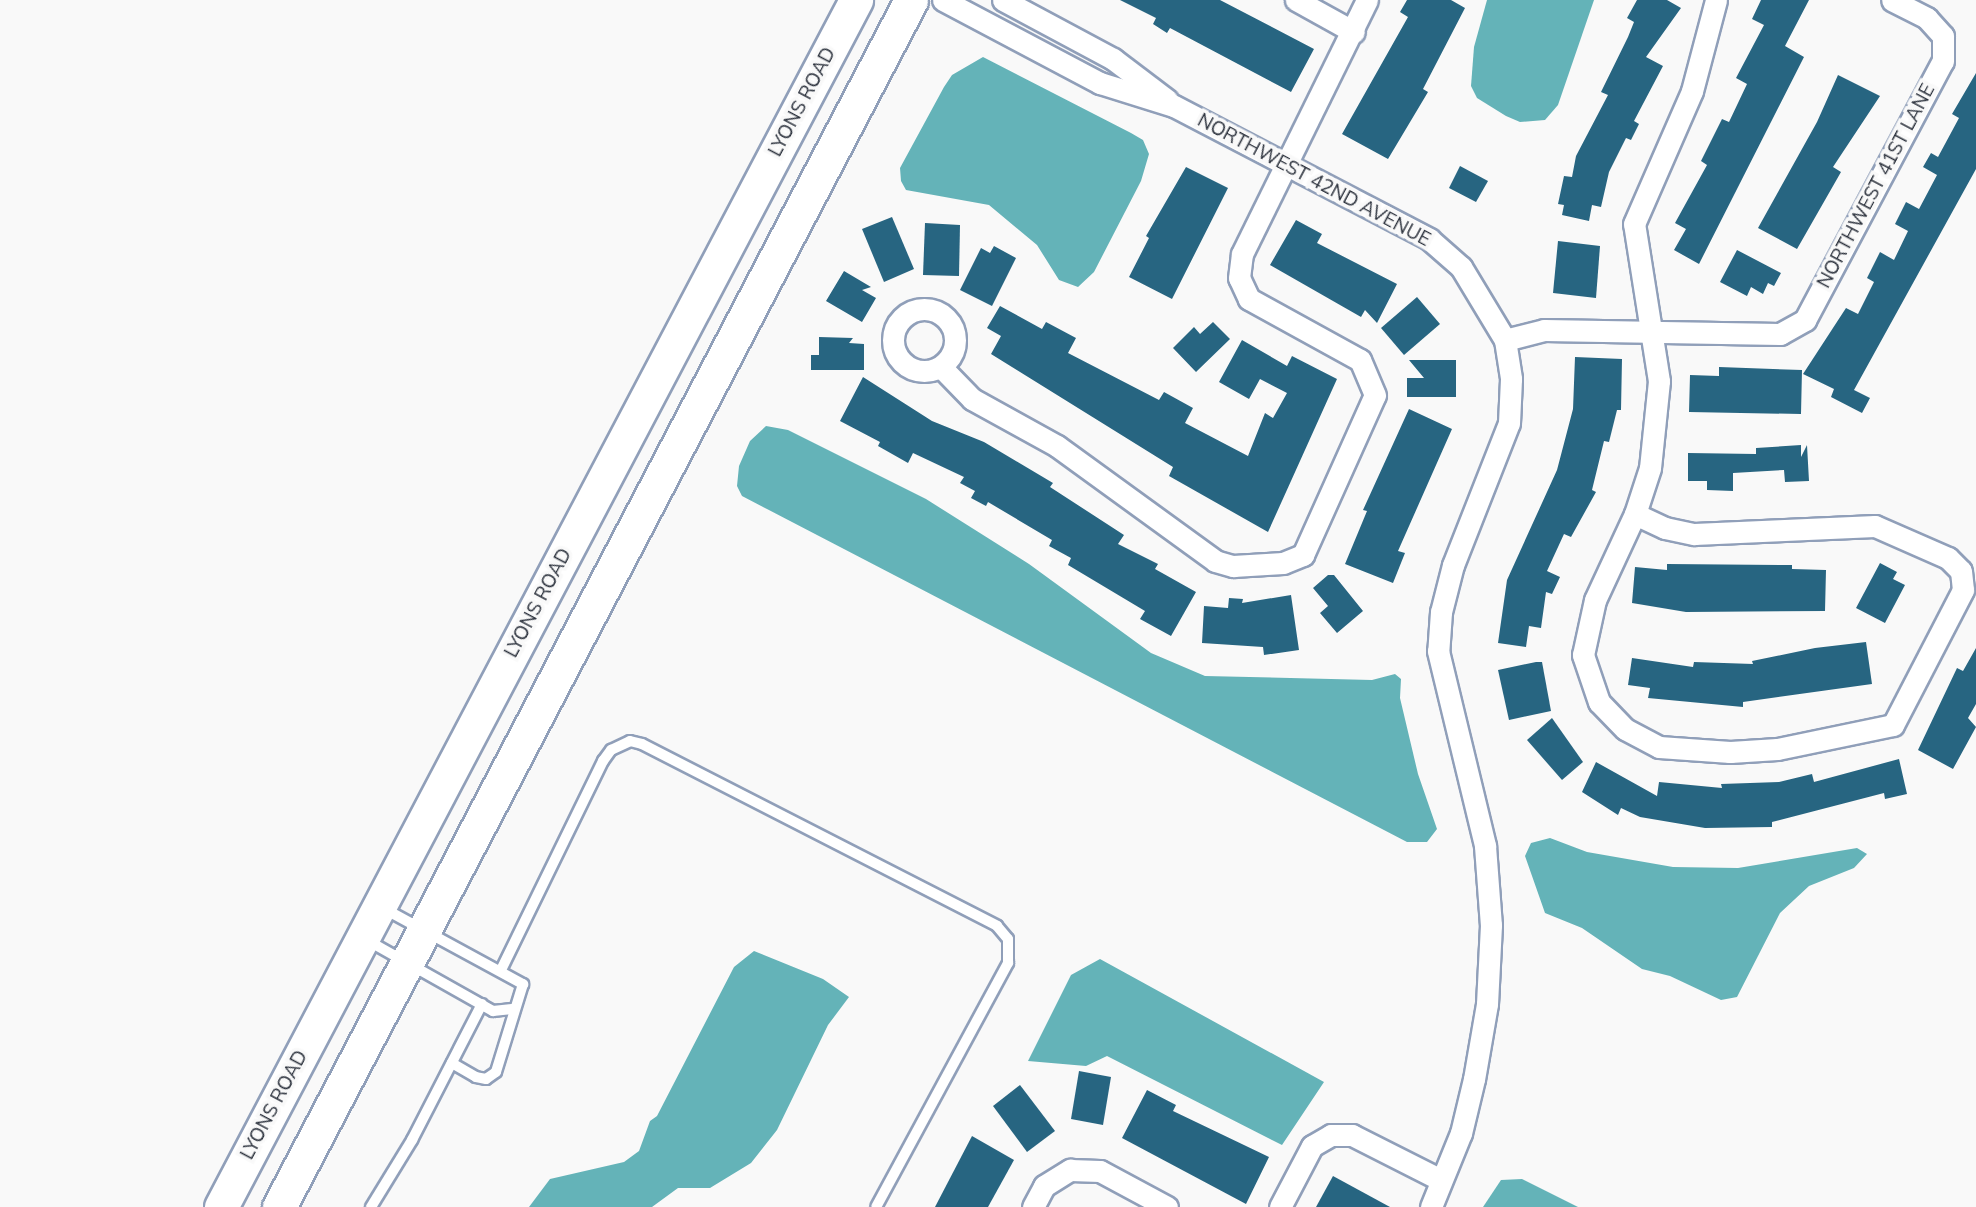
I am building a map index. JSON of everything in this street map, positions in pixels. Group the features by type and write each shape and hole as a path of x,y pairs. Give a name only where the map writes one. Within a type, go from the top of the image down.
{"main road":[{"name":"LYONS ROAD","path":"220,1207 856,0"},
{"path":"279,1207 911,0"},
{"path":"638,411 684,435"},
{"path":"245,1161 254,1184 247,1207"}],"street":[{"name":"NORTHWEST 42ND AVENUE","path":"943,0 1100,83 1174,106"},
{"name":"NORTHWEST 42ND AVENUE","path":"1003,0 1113,59 1174,106 1429,239 1461,267 1485,301 1505,340 1511,379 1509,423 1453,565 1441,612 1438,650 1485,846 1491,925 1487,1004 1474,1079 1461,1133 1431,1207"},
{"path":"1296,0 1354,32"},
{"path":"941,367 972,400 1092,470 1215,561 1233,565 1283,563 1303,555 1375,395 1370,375 1360,360 1249,299 1239,278 1242,254 1354,32 1367,0"},
{"path":"1635,514 1665,528 1694,534 1875,526 1948,558 1961,571 1963,590 1893,725 1777,749 1730,752 1659,747 1625,729 1599,702 1583,655 1595,600 1635,514 1657,428 1660,381 1634,224 1692,91 1716,0"},
{"name":"NORTHWEST 41ST LANE","path":"1652,332 1780,334 1805,320 1943,61 1943,36 1927,18 1892,0"},
{"path":"1505,340 1544,330 1652,332"},
{"path":"1280,1207 1312,1146 1331,1135 1352,1135 1441,1181"},
{"path":"1033,1207 1044,1186 1070,1170 1100,1171 1167,1207"},
{"name":"NORTHWEST 42ND AVENUE","path":"1424,1207 1441,1181"}],"lane":[{"path":"1100,83 1113,59"},
{"path":"501,970 603,761 611,750 630,741 642,744 997,926 1008,939 1008,963 876,1207"},
{"path":"379,906 523,984 521,997 512,1009 496,1072 486,1079 476,1077 452,1063"},
{"path":"362,938 493,1011 512,1009"},
{"path":"371,1207 482,1004"}],"water":[{"path":"1487,0 1594,0 1558,105 1545,120 1520,122 1506,116 1477,98 1471,86 1474,47"},
{"path":"983,57 1143,140 1149,154 1141,181 1094,272 1078,287 1059,280 1037,245 989,205 906,190 901,181 900,168 944,87 952,75"},
{"path":"766,426 788,430 926,499 1029,564 1151,653 1205,676 1372,680 1395,674 1401,679 1400,698 1418,774 1437,829 1427,842 1407,842 742,496 737,486 739,466 750,441"},
{"path":"1550,838 1587,852 1673,867 1738,868 1857,848 1867,854 1854,868 1809,886 1780,913 1737,997 1721,1000 1670,976 1642,969 1582,928 1545,913 1525,856 1531,843"},
{"path":"754,951 823,979 849,997 828,1025 777,1130 751,1163 710,1188 678,1188 652,1207 529,1207 550,1179 624,1162 639,1151 650,1121 657,1116 734,967"},
{"path":"1100,959 1324,1082 1282,1145 1107,1056 1086,1066 1028,1061 1071,975"},
{"path":"1522,1179 1578,1207 1483,1207 1501,1180"}],"building":[{"path":"1120,0 1220,0 1314,49 1291,92 1170,28 1167,33 1153,24 1156,18"},
{"path":"1407,0 1451,0 1465,8 1423,89 1428,92 1388,159 1342,134 1408,17 1400,12"},
{"path":"1637,0 1667,0 1681,8 1646,57 1663,66 1634,121 1639,124 1631,140 1626,138 1609,172 1601,207 1592,205 1589,221 1562,215 1564,205 1558,204 1564,176 1572,177 1576,156 1608,95 1601,92 1634,22 1627,18"},
{"path":"1761,0 1809,0 1785,46 1804,57 1699,264 1674,250 1686,229 1675,223 1707,165 1701,161 1722,119 1729,122 1747,84 1736,78 1764,25 1752,19"},
{"path":"1976,73 1976,169 1854,390 1870,398 1862,413 1831,397 1834,389 1803,374 1846,308 1858,314 1874,282 1867,278 1880,252 1894,260 1908,231 1895,224 1906,202 1919,209 1937,175 1923,167 1931,153 1938,157 1959,118 1952,114"},
{"path":"1838,75 1880,96 1833,167 1841,172 1797,249 1758,228 1817,122"},
{"path":"1460,166 1488,181 1476,202 1449,188"},
{"path":"1186,167 1228,188 1172,299 1129,277 1149,238 1146,236"},
{"path":"892,217 914,269 884,282 862,229"},
{"path":"1296,220 1322,234 1317,243 1397,284 1377,323 1365,310 1361,317 1270,265"},
{"path":"925,223 960,225 959,276 923,275"},
{"path":"1558,241 1600,246 1596,298 1553,293"},
{"path":"994,246 1016,258 992,306 960,290 981,248 990,253"},
{"path":"1737,250 1781,273 1774,286 1768,283 1763,294 1751,287 1747,296 1720,282"},
{"path":"844,271 871,287 862,290 876,298 862,322 826,301"},
{"path":"1417,297 1440,324 1404,355 1381,328"},
{"path":"1000,306 1042,329 1046,322 1076,338 1068,353 1159,400 1164,392 1193,408 1185,423 1248,456 1265,413 1273,418 1287,393 1260,379 1249,399 1219,382 1242,340 1287,366 1292,356 1337,379 1268,532 1169,476 1173,467 991,354 1001,336 987,328"},
{"path":"1213,322 1230,339 1196,372 1173,348 1194,327 1200,334"},
{"path":"819,337 853,338 849,343 864,344 864,370 811,370 811,355 819,355"},
{"path":"1575,357 1622,359 1621,410 1617,410 1609,442 1604,441 1592,490 1596,492 1571,537 1564,534 1547,571 1560,577 1552,594 1546,592 1541,628 1529,626 1526,647 1498,643 1507,580 1557,470 1573,409"},
{"path":"1409,360 1456,360 1456,397 1407,397 1407,378 1424,378"},
{"path":"1719,367 1802,370 1801,414 1689,412 1690,375 1719,376"},
{"path":"863,377 932,421 984,442 1053,483 1050,487 1124,535 1118,544 1158,564 1155,569 1196,592 1171,636 1140,619 1145,611 1068,565 1071,558 1049,546 1052,540 988,502 986,506 971,498 975,491 960,483 964,477 913,453 908,463 878,446 880,442 840,421"},
{"path":"1409,409 1452,429 1398,551 1405,553 1393,583 1345,564 1367,511 1363,510"},
{"path":"1801,445 1801,457 1807,445 1809,481 1785,482 1784,470 1733,473 1733,491 1707,490 1707,481 1688,481 1688,453 1756,454 1756,448"},
{"path":"1880,563 1897,572 1893,579 1905,585 1885,623 1856,608"},
{"path":"1667,564 1792,565 1792,569 1826,570 1825,611 1686,612 1632,603 1635,567 1667,570"},
{"path":"1328,575 1334,575 1363,611 1337,633 1320,613 1328,606 1313,588"},
{"path":"1291,595 1299,650 1264,655 1263,647 1202,643 1204,606 1228,608 1229,598 1243,599 1242,603"},
{"path":"1866,642 1872,684 1743,702 1743,707 1648,698 1650,688 1628,685 1632,658 1693,667 1694,662 1753,664 1752,661 1815,648"},
{"path":"1976,648 1976,704 1968,718 1976,727 1953,769 1918,750 1957,668 1963,671"},
{"path":"1542,662 1551,711 1509,720 1498,670"},
{"path":"1552,718 1583,762 1562,780 1527,740"},
{"path":"1899,759 1907,794 1885,799 1884,793 1772,822 1772,827 1705,828 1640,817 1621,808 1618,815 1582,792 1596,762 1657,796 1659,782 1722,788 1721,784 1779,782 1812,774 1814,782"},
{"path":"1079,1071 1111,1077 1103,1125 1071,1119"},
{"path":"1020,1085 1055,1131 1027,1152 993,1106"},
{"path":"1147,1090 1176,1105 1173,1111 1269,1157 1246,1204 1122,1138"},
{"path":"972,1136 1014,1160 988,1207 935,1207"},
{"path":"1333,1176 1390,1207 1316,1207"}]}
